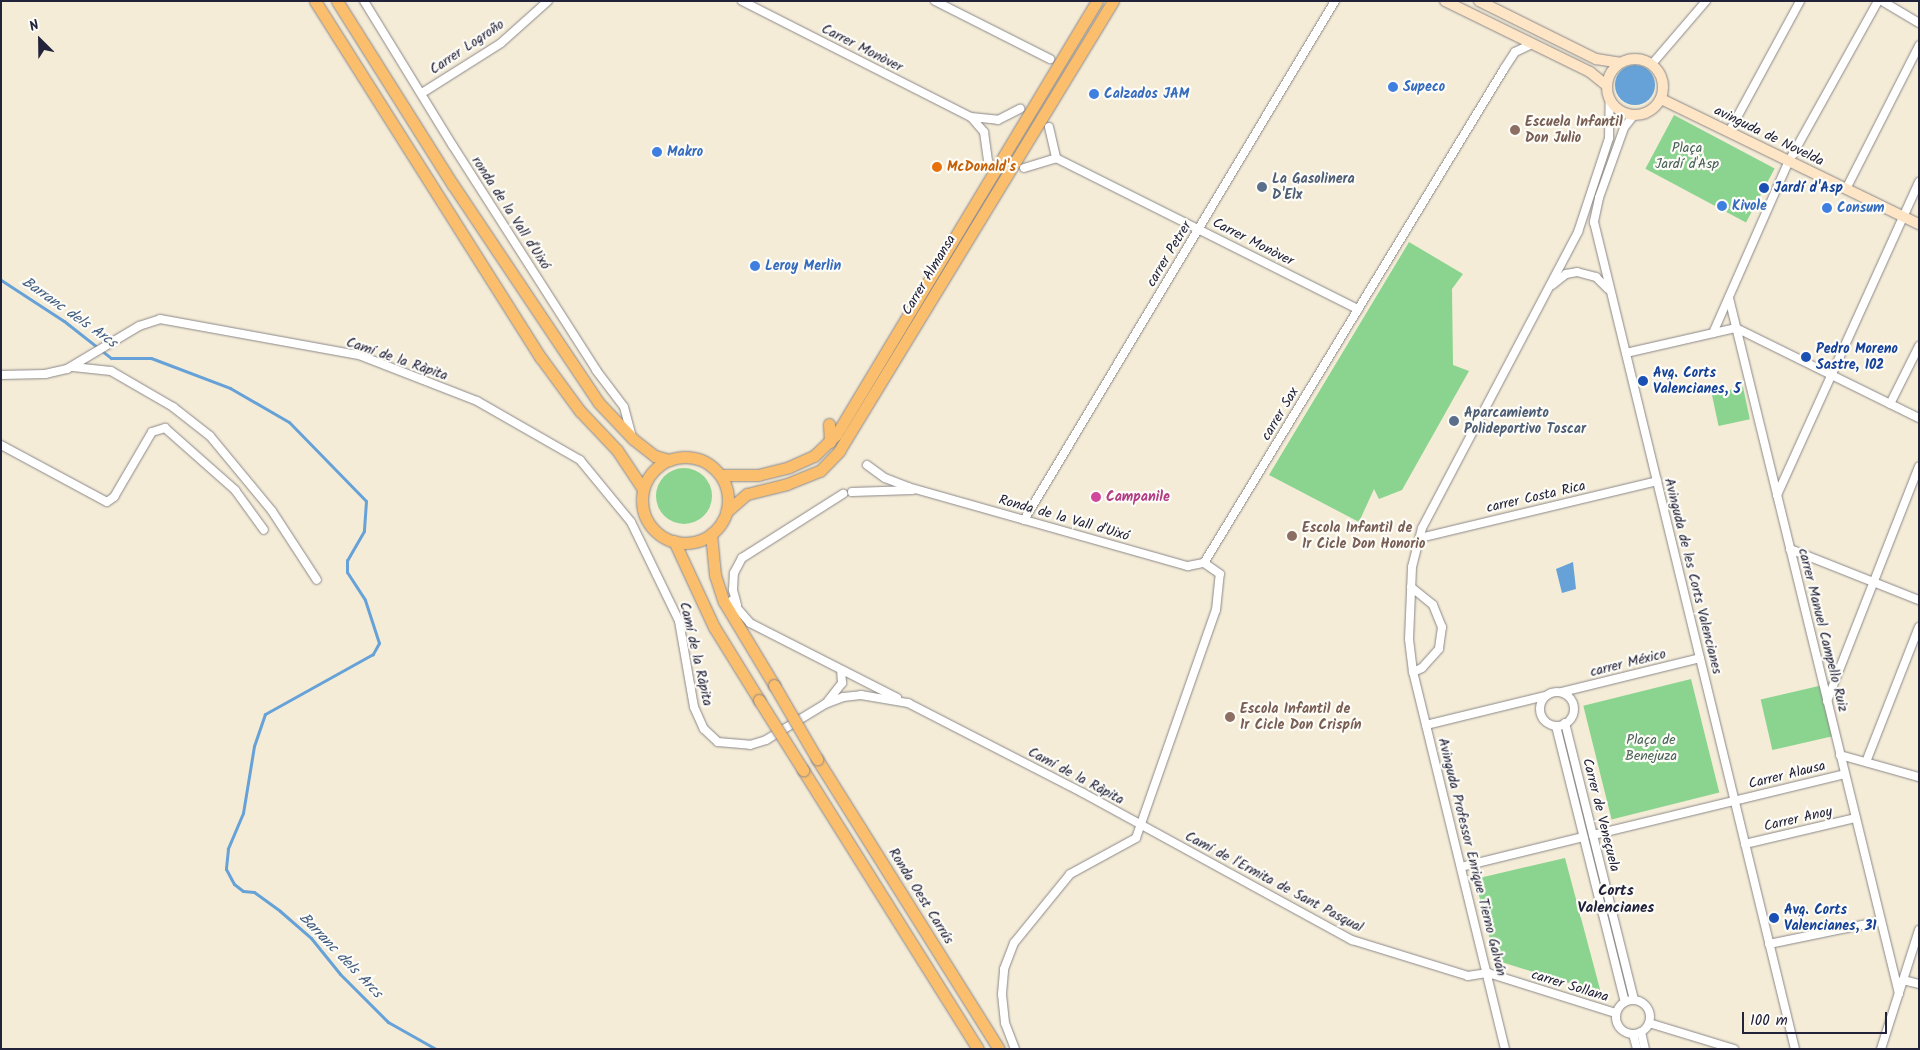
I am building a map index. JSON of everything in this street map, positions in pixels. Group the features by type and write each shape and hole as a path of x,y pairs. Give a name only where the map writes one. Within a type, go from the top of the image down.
{"main road":[{"path":"315,1 541,358 580,411 617,450 643,489"},
{"path":"337,1 453,186 598,402 632,439 655,456 669,460 692,457 713,467 721,475 728,493 726,512 711,534 700,540 674,541 662,536 645,516 643,489 648,477 669,460"},
{"name":"Carrer Almansa","path":"721,475 758,475 789,467 814,456 830,442 1097,1"},
{"name":"Carrer Almansa","path":"726,512 747,494 788,484 820,470 839,451 1113,1"},
{"path":"1445,1 1590,72 1607,86"},
{"path":"1479,1 1596,60 1620,63"},
{"path":"1636,58 1652,64 1663,82 1661,99 1650,111 1634,115 1620,111 1610,99 1607,86 1612,70 1620,63 1636,58"},
{"name":"avinguda de Novelda","path":"1661,99 1919,224"},
{"path":"829,424 830,442"},
{"path":"711,534 714,568 735,605"},
{"path":"674,541 714,627 978,1049"},
{"name":"Ronda Oest Carrús","path":"714,568 724,602 817,758 998,1049"}],"street":[{"name":"ronda de la Vall d'Uixó","path":"364,1 596,370 624,407 632,439"},
{"name":"Carrer Logroño","path":"422,93 501,43 548,1"},
{"name":"Carrer Monòver","path":"742,1 971,118 984,132 988,161"},
{"path":"935,1 1050,59"},
{"name":"carrer Petrer","path":"1024,520 1335,1"},
{"path":"1652,64 1706,1"},
{"path":"1729,132 1800,1"},
{"path":"1713,333 1789,161 1878,1"},
{"path":"1882,1 1919,23"},
{"name":"carrer Sax","path":"1204,563 1504,69 1515,52 1532,44"},
{"path":"1846,189 1919,46"},
{"name":"Avinguda Professor Enrique Tierno Galván","path":"1505,1049 1488,973 1413,672 1409,639 1412,567 1420,538 1581,224 1603,158 1611,122 1610,99"},
{"name":"Carrer Monòver","path":"971,118 998,120 1020,109"},
{"name":"Avinguda de les Corts Valencianes","path":"1634,115 1624,128 1599,198 1594,222 1795,1049"},
{"path":"1024,168 1056,158 1049,127"},
{"name":"Carrer Monòver","path":"1056,158 1358,309"},
{"path":"1777,495 1919,182"},
{"path":"1550,286 1566,274 1587,273 1604,282 1611,293"},
{"name":"carrer Manuel Campello Ruiz","path":"1729,298 1899,994"},
{"name":"Camí de la Ràpita","path":"1,375 45,374 73,366 139,326 160,319 358,356 477,401 529,428 580,460 631,522 679,622 694,707 704,729 718,742 750,745 766,740 825,704 843,697 861,695 908,703 1139,823"},
{"path":"1626,353 1736,328 1919,418"},
{"path":"1890,404 1919,346"},
{"path":"73,366 111,372 173,407 210,436 272,511 317,580"},
{"path":"1,444 107,502 114,497 152,432 166,428 235,490 264,530"},
{"name":"Ronda de la Vall d'Uixó","path":"867,465 884,478 917,490 1188,566 1204,563"},
{"path":"1827,701 1919,466"},
{"name":"carrer Costa Rica","path":"1420,538 1657,481"},
{"name":"Ronda de la Vall d'Uixó","path":"852,492 917,490"},
{"path":"843,494 742,558 734,573 733,590 735,605 750,623 908,703"},
{"path":"1790,549 1919,600"},
{"path":"1015,1049 1006,1023 1002,994 1004,969 1014,943 1070,874 1136,838 1139,823 1216,610 1220,574 1204,563"},
{"path":"1412,587 1432,605 1442,628 1439,649 1422,668 1413,672"},
{"path":"1866,762 1919,627"},
{"name":"carrer México","path":"1562,692 1700,658"},
{"path":"825,704 842,682 841,670"},
{"path":"1426,725 1545,696 1562,692 1571,700 1574,708 1572,717 1565,724 1556,726 1544,720 1540,713 1545,696"},
{"name":"Carrer de Veneçuela","path":"1565,724 1634,1000"},
{"name":"Carrer de Veneçuela","path":"1556,726 1625,1002"},
{"path":"1840,755 1919,777"},
{"name":"Carrer Alausa","path":"1593,835 1845,774"},
{"name":"Carrer Anoy","path":"1745,844 1856,818"},
{"name":"Camí de l'Ermita de Sant Pasqual","path":"1139,823 1352,940 1468,976 1488,973"},
{"path":"1461,867 1583,837"},
{"path":"1769,944 1881,921"},
{"path":"1881,1049 1919,930"},
{"path":"1892,968 1904,977 1919,984"},
{"name":"carrer Sollana","path":"1488,973 1616,1013"},
{"path":"1645,1049 1637,1033 1618,1026 1616,1013 1625,1002 1634,1000 1648,1009 1649,1023"},
{"path":"1636,1049 1637,1033 1649,1023"},
{"path":"1649,1023 1734,1049"}],"green space":[{"name":"Plaça Jardí d'Asp","path":"1674,115 1775,169 1746,222 1645,169"},
{"path":"1409,242 1463,274 1452,289 1453,365 1469,371 1402,490 1379,499 1374,489 1359,522 1269,475"},
{"path":"1743,387 1750,419 1719,426 1712,394"},
{"path":"684,468 699,473 707,481 712,496 707,511 699,519 684,524 669,519 661,511 656,496 661,481 669,473"},
{"name":"Plaça de Benejuza","path":"1691,679 1719,793 1612,819 1583,706"},
{"path":"1823,685 1835,736 1772,750 1761,699"},
{"path":"1565,858 1601,993 1495,960 1475,879"}],"water":[{"path":"1635,65 1649,71 1655,85 1649,99 1635,105 1621,99 1615,85 1621,71"},
{"path":"1573,562 1576,589 1562,593 1556,569"}],"waterway":[{"name":"Barranc dels Arcs","path":"1,280 64,321 111,358 151,358 230,388 289,422 366,501 364,531 347,560 347,572 365,600 379,643 373,654 265,714 254,746 243,813 228,849 226,869 234,884 243,891 254,892 280,911 311,938 340,974 388,1022 436,1049"}],"place":[{"name":"Supeco","path":"1393,87"},
{"name":"Calzados JAM","path":"1094,94"},
{"name":"Escuela Infantil Don Julio","path":"1515,130"},
{"name":"Makro","path":"657,152"},
{"name":"McDonald's","path":"937,167"},
{"name":"La Gasolinera D'Elx","path":"1262,187"},
{"name":"Jardí d'Asp","path":"1764,188"},
{"name":"Kivole","path":"1722,206"},
{"name":"Consum","path":"1827,208"},
{"name":"Leroy Merlin","path":"755,266"},
{"name":"Pedro Moreno Sastre, 102","path":"1806,357"},
{"name":"Avg. Corts Valencianes, 5","path":"1643,381"},
{"name":"Aparcamiento Polideportivo Toscar","path":"1454,421"},
{"name":"Campanile","path":"1096,497"},
{"name":"Escola Infantil de 1r Cicle Don Honorio","path":"1292,536"},
{"name":"Escola Infantil de 1r Cicle Don Crispín","path":"1230,717"},
{"name":"Avg. Corts Valencianes, 31","path":"1774,918"}],"district":[{"name":"Corts Valencianes","path":"1616,900"}]}
